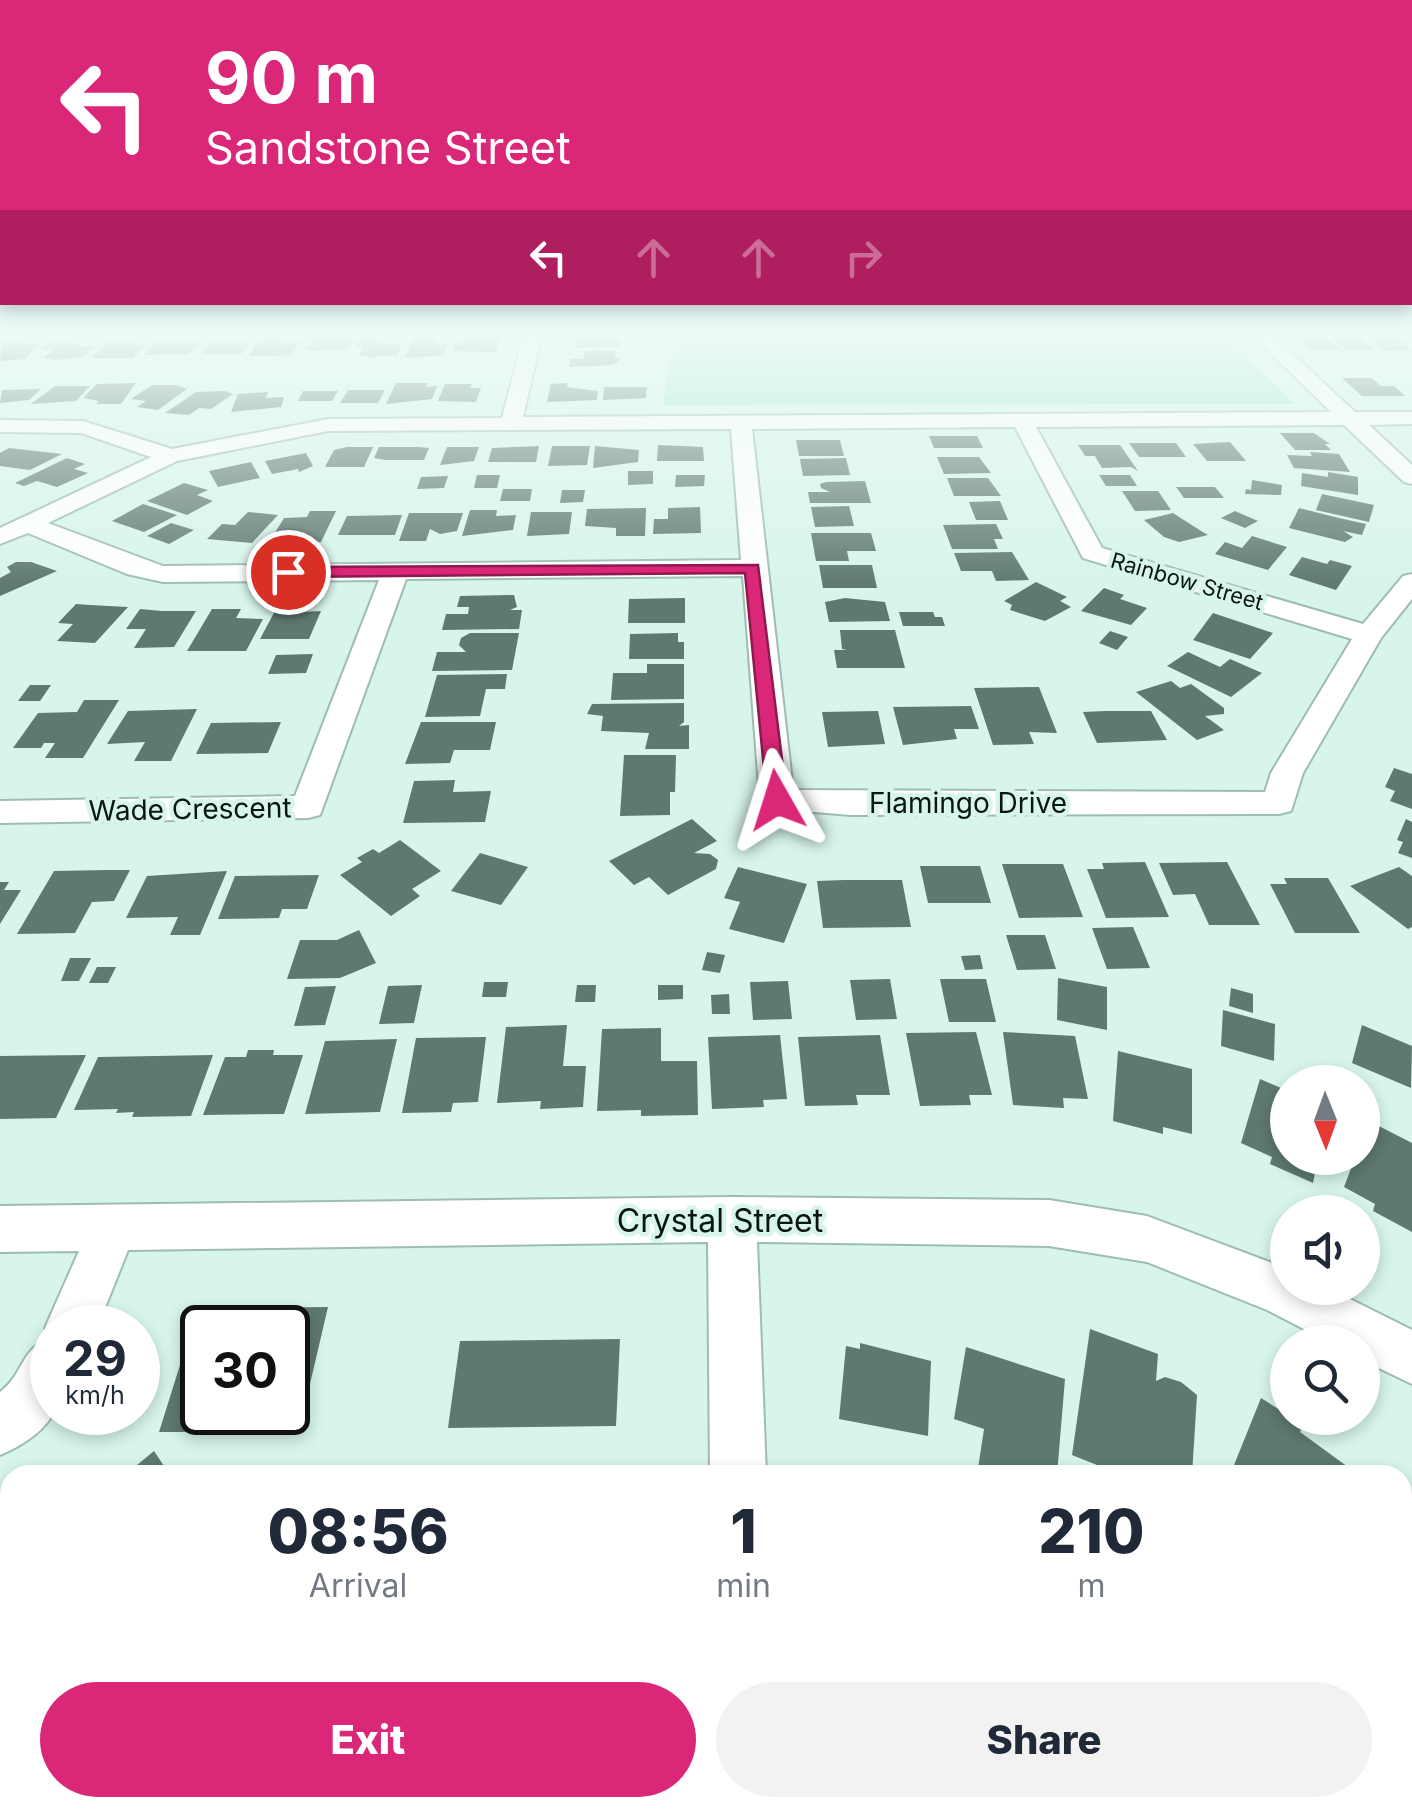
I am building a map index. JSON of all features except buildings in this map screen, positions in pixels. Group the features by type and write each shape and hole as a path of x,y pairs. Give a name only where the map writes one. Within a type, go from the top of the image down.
{"street":[{"path":"1354,419 1412,477"},
{"path":"0,537 171,456 328,425 1369,419"},
{"name":"Rainbow Street","path":"1022,420 1092,553 1369,634"},
{"name":"Flamingo Drive","path":"741,422 777,800 851,804 1279,803 1286,774 1369,634 1412,582"},
{"path":"0,426 83,427 171,456"},
{"path":"28,524 136,568 164,574 752,568"},
{"name":"Wade Crescent","path":"0,812 308,806 396,570"},
{"path":"732,1219 738,1465"},
{"name":"Crystal Street","path":"0,1230 732,1219 1048,1223 1148,1240 1284,1292 1412,1358"},
{"path":"80,1305 112,1227"},
{"path":"0,1427 30,1402"}],"route":[{"path":"288,572 752,568 777,800"}]}
